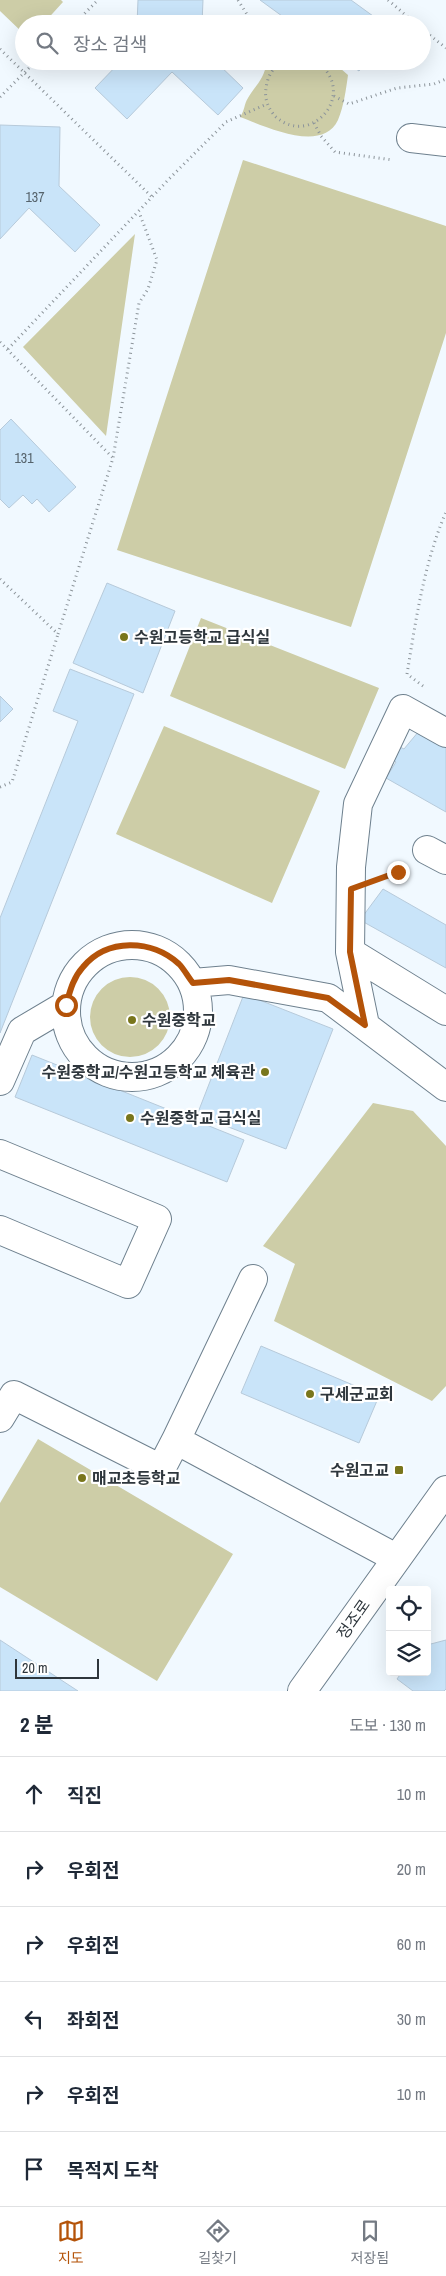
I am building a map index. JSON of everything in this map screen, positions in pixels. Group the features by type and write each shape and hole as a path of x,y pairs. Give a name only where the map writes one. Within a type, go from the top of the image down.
{"street":[{"path":"406,150 446,142"},
{"path":"365,1025 350,952 351,867 358,804 403,709 446,733"},
{"path":"141,945 162,952 180,965 193,983 199,1005 197,1027 188,1048 173,1064 153,1075 131,1078 108,1073 90,1063 76,1047 68,1026 66,1005 71,985 83,966 99,953 120,946 141,945"},
{"path":"350,952 446,1012"},
{"path":"193,983 229,980 328,998 446,1087"},
{"path":"0,1081 22,1031 66,1005"},
{"path":"0,1154 156,1219 128,1284 0,1230"},
{"path":"0,1418 14,1395 161,1469 253,1279"},
{"path":"176,1440 396,1558"},
{"name":"정조로","path":"302,1691 396,1558 444,1499"}],"path":[{"path":"83,15 97,0"},
{"path":"238,0 247,15"},
{"path":"241,5 244,0"},
{"path":"388,0 406,15"},
{"path":"431,36 446,48"},
{"path":"0,49 15,63"},
{"path":"22,70 152,197"},
{"path":"0,97 28,70"},
{"path":"273,70 267,81 265,93 267,104 273,114 282,121 298,126 314,123 324,116 330,107 334,96 333,85 326,70"},
{"path":"334,96 349,104 397,88 434,84 446,79"},
{"path":"8,349 226,122 267,104"},
{"path":"314,123 321,136 335,152 406,150"},
{"path":"0,787 12,782 113,458 139,303 148,289 157,260 138,212"},
{"path":"0,342 113,458"},
{"path":"430,692 407,674 420,597 437,532 446,512"},
{"path":"0,579 58,634"},
{"path":"351,889 437,855"}],"green space":[{"path":"0,0 61,0 63,2 51,15 15,15 15,25 0,11"},
{"path":"265,70 342,70 348,75 338,120 330,130 319,135 307,136 292,135 240,117 247,100"},
{"path":"243,160 446,226 446,333 351,627 117,550"},
{"path":"135,234 106,436 23,347"},
{"path":"201,618 379,688 345,769 170,696"},
{"path":"164,726 320,791 272,903 116,834"},
{"path":"130,977 145,980 158,989 167,1002 170,1017 167,1032 158,1045 145,1054 130,1057 115,1054 102,1045 93,1032 90,1017 93,1002 102,989 115,980"},
{"path":"373,1103 413,1111 446,1146 446,1386 432,1401 274,1321 295,1264 263,1246"},
{"path":"38,1439 233,1554 157,1681 0,1587 0,1503"}],"building":[{"path":"138,0 203,0 202,15 137,15"},
{"path":"260,0 351,0 372,15 281,15"},
{"path":"112,70 224,70 243,88 218,115 172,72 127,119 95,88"},
{"path":"0,125 60,127 59,186 100,225 75,252 29,208 0,239"},
{"path":"11,419 76,487 49,512 37,499 32,504 23,495 9,508 0,499 0,430"},
{"name":"수원고등학교 급식실","path":"107,583 175,611 143,693 73,663"},
{"path":"70,669 134,694 0,1033 0,918 78,721 53,711"},
{"path":"0,696 13,709 0,722"},
{"path":"424,725 446,738 446,812 386,778 396,762 391,758 398,746 404,749"},
{"path":"383,889 446,925 446,968 360,920"},
{"name":"수원중학교/수원고등학교 체육관","path":"244,994 333,1029 286,1149 197,1115"},
{"name":"수원중학교 급식실","path":"32,1055 244,1140 227,1182 15,1097"},
{"name":"구세군교회","path":"261,1346 379,1396 359,1443 241,1393"},
{"path":"0,1640 78,1691 0,1691"},
{"path":"446,1640 446,1689 444,1691 413,1691 397,1679 399,1676 431,1676 431,1644"}],"place":[{"name":"수원고등학교 급식실","path":"124,637"},
{"name":"수원중학교","path":"132,1020"},
{"name":"수원중학교/수원고등학교 체육관","path":"265,1072"},
{"name":"수원중학교 급식실","path":"130,1118"},
{"name":"구세군교회","path":"310,1394"},
{"name":"수원고교","path":"399,1470"},
{"name":"매교초등학교","path":"82,1478"}],"route":[{"path":"66,1005 71,985 83,966 99,953 120,946 141,945 162,952 180,965 193,983 229,980 328,998 365,1025 350,952 351,889 398,872"}]}
